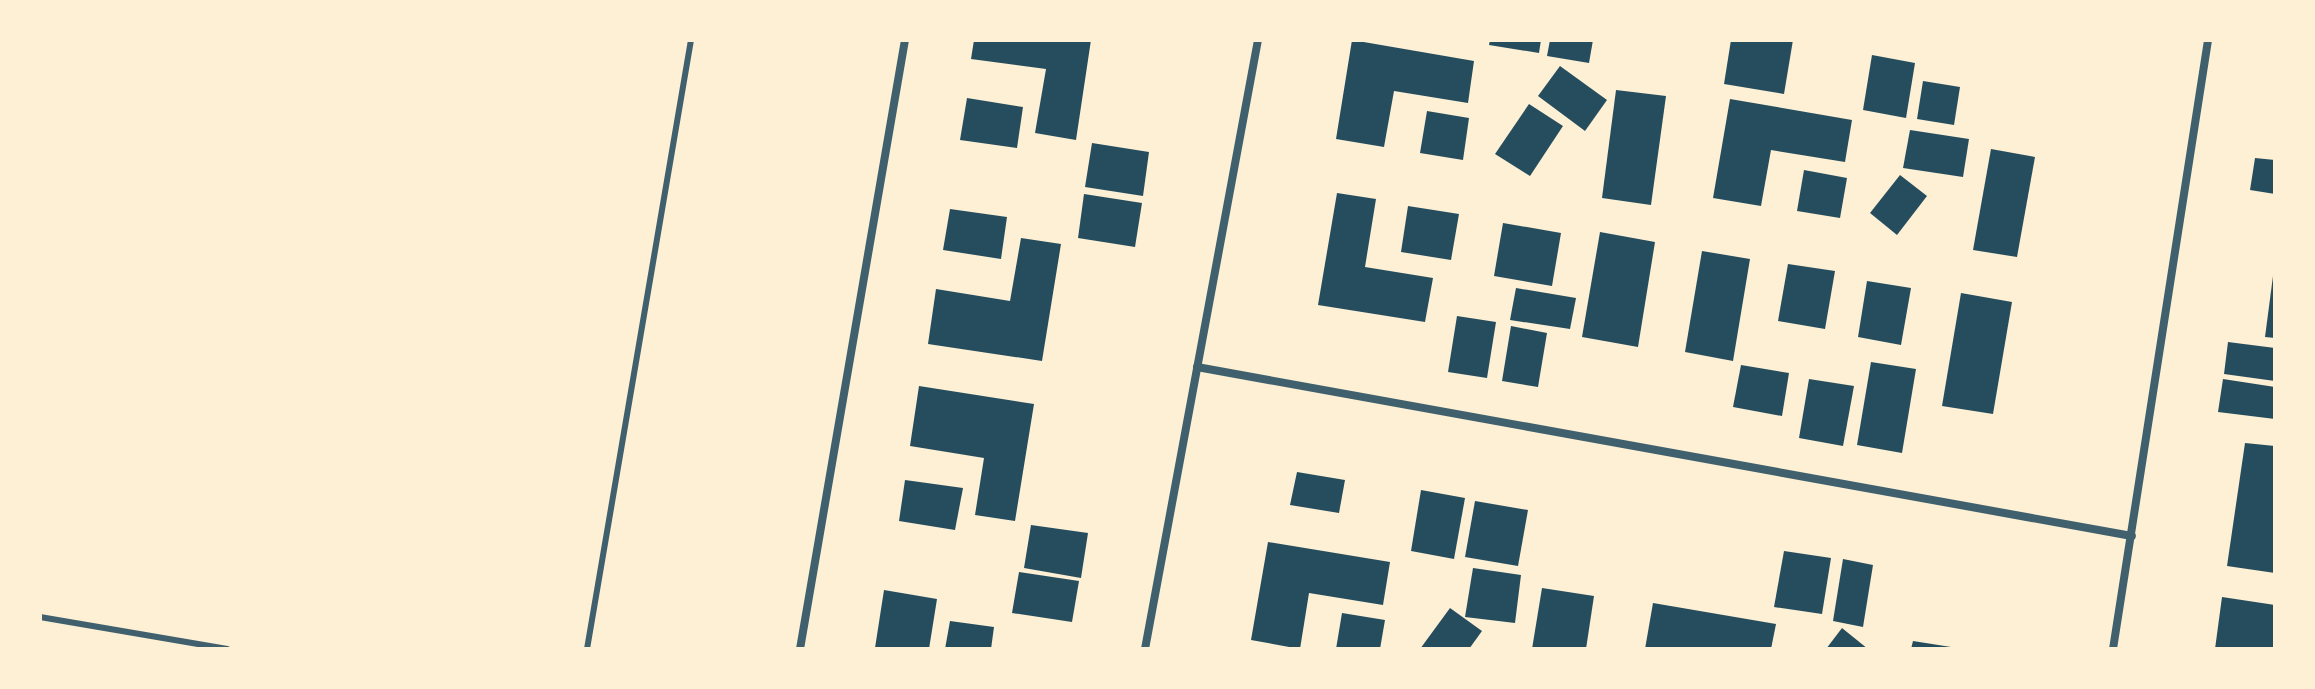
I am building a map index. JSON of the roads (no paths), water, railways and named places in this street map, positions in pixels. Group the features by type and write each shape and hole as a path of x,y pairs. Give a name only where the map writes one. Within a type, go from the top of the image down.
{"street":[{"path":"800,649 905,40"},
{"path":"1145,649 1258,40"},
{"path":"2113,649 2208,40"},
{"path":"1197,367 2132,536"}],"lane":[{"path":"587,649 691,40"},
{"path":"40,617 227,649"}]}
